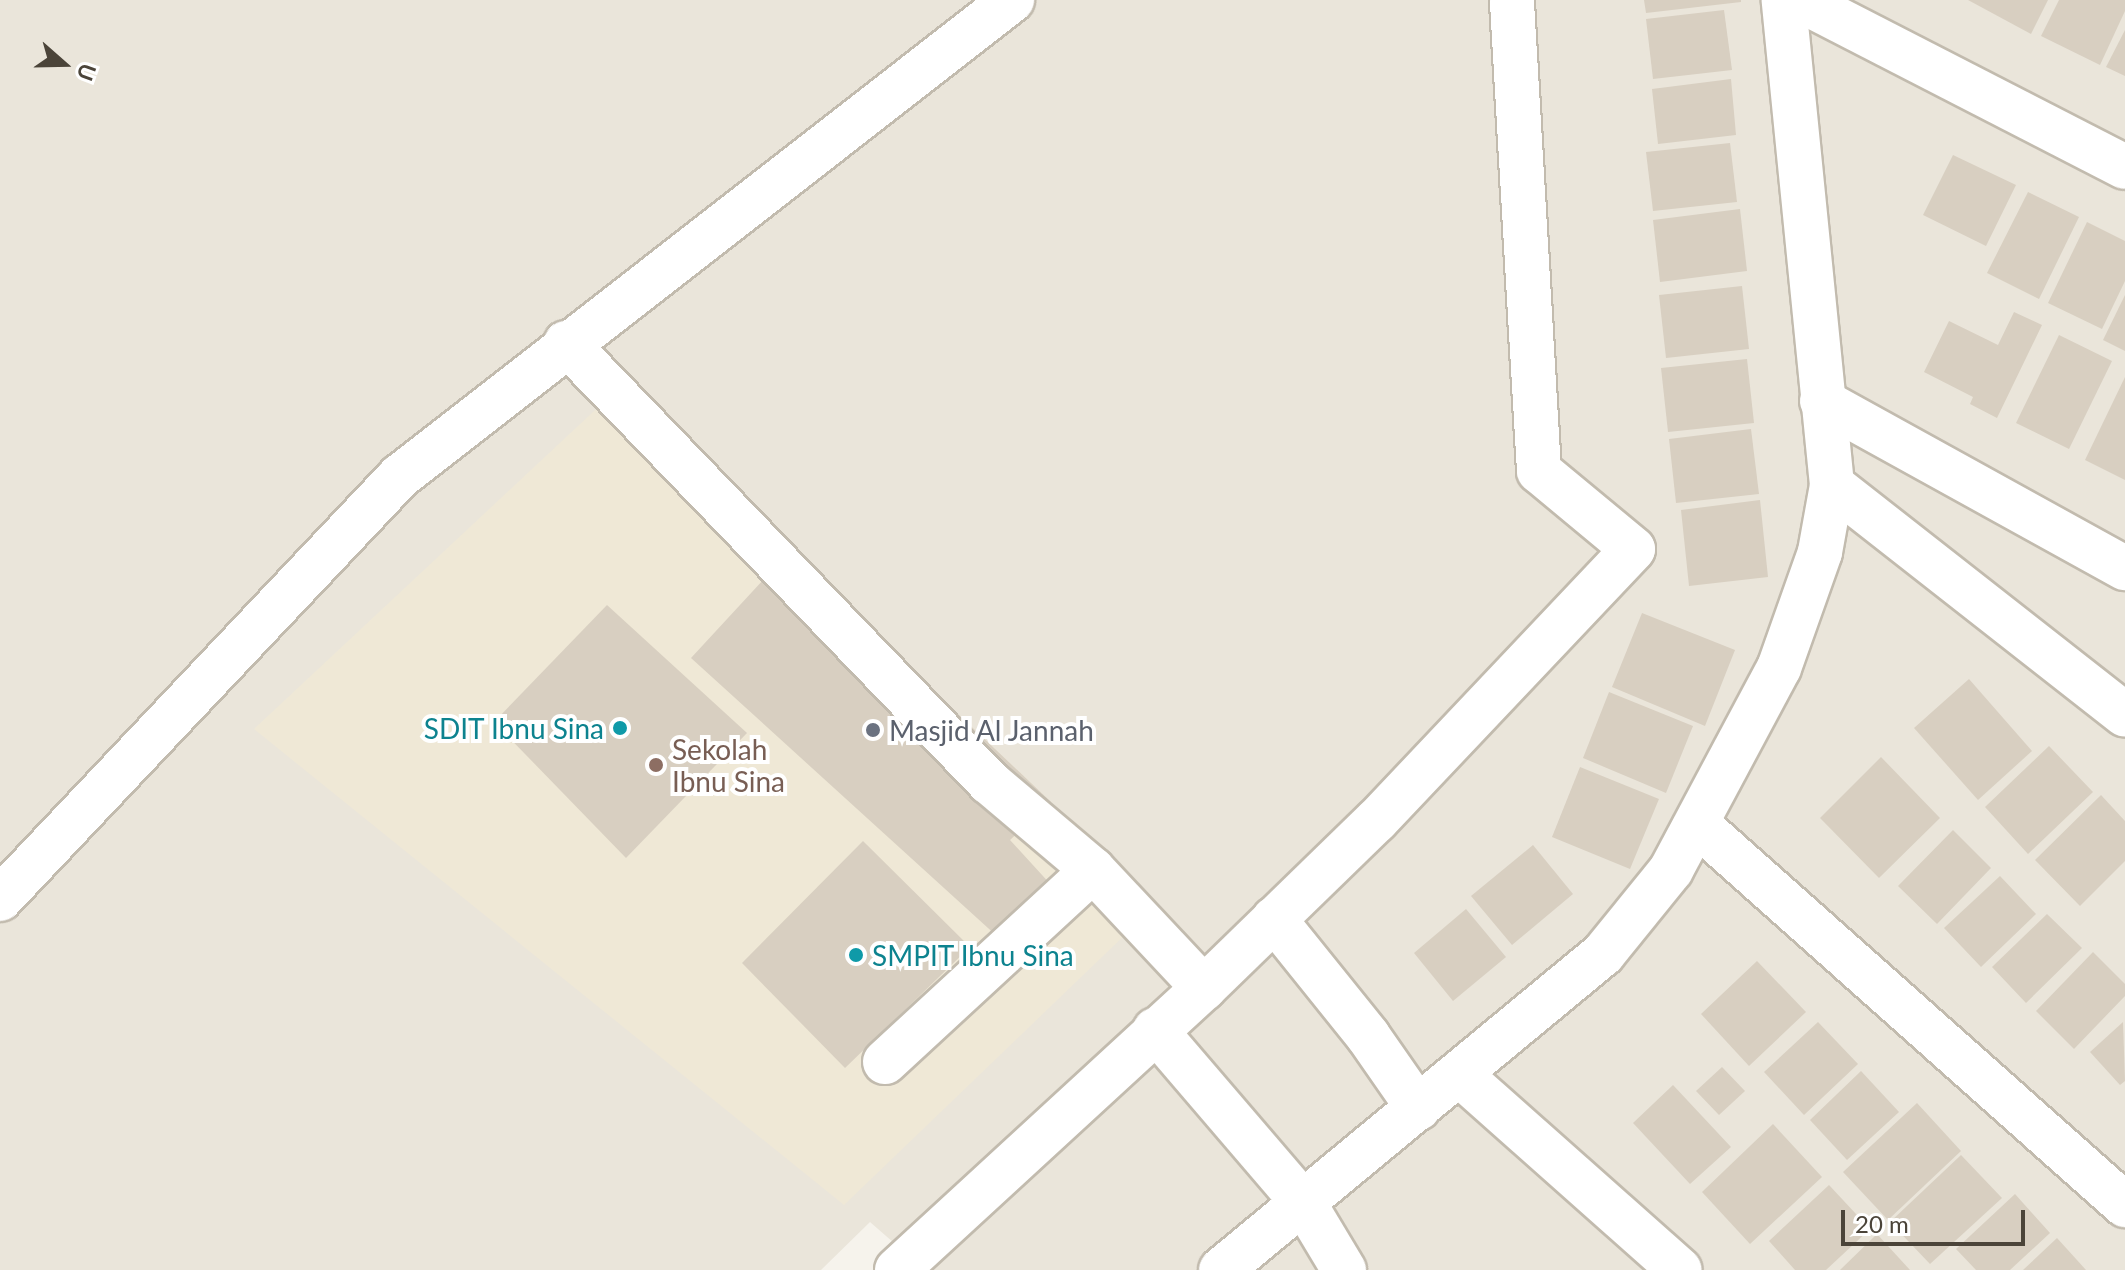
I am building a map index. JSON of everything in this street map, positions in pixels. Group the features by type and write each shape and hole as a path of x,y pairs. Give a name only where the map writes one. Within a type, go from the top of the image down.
{"street":[{"path":"0,899 399,477 566,343 1012,0"},
{"path":"897,1270 1204,988 1376,821 1633,549 1539,471 1512,0"},
{"path":"1221,1270 1305,1205 1603,954 1671,870 1698,825 1779,668 1820,552 1832,485 1822,401 1806,2 2125,167"},
{"path":"566,343 989,782 1093,870 1204,988"},
{"path":"1822,401 2125,568"},
{"path":"1832,485 2125,715"},
{"path":"1698,825 2125,1205"},
{"path":"885,1062 1093,870"},
{"path":"1274,919 1368,1036 1418,1108"},
{"path":"1155,1030 1305,1205 1344,1270"},
{"path":"1459,1074 1680,1270"}],"shaded area":[{"path":"0,0 2125,0 2125,1270 925,1270 870,1222 821,1270 0,1270"},
{"name":"Sekolah Ibnu Sina","path":"624,383 788,553 1051,802 1154,907 844,1205 254,729"}],"building":[{"path":"1644,0 1741,0 1741,2 1646,13"},
{"path":"1968,0 2048,0 2031,34"},
{"path":"2059,0 2125,0 2125,11 2100,65 2041,36"},
{"path":"1724,10 1732,70 1653,79 1646,19"},
{"path":"2125,30 2125,76 2106,67"},
{"path":"1731,79 1736,135 1658,144 1652,89"},
{"path":"1730,143 1737,202 1653,211 1646,152"},
{"path":"1953,155 2016,185 1986,246 1923,215"},
{"path":"2028,192 2079,217 2039,299 1987,273"},
{"path":"1740,209 1747,271 1660,282 1653,220"},
{"path":"2087,222 2125,241 2125,281 2102,329 2048,303"},
{"path":"1742,286 1749,349 1666,358 1659,295"},
{"path":"2125,295 2125,351 2103,340"},
{"path":"2014,312 2042,325 1997,418 1970,404 1973,397 1924,372 1949,321 1998,345"},
{"path":"2059,335 2112,361 2069,449 2016,423"},
{"path":"1747,359 1754,423 1668,432 1661,368"},
{"path":"2125,377 2125,480 2085,460"},
{"path":"1751,429 1759,494 1676,503 1669,439"},
{"path":"1760,500 1768,577 1689,586 1681,510"},
{"name":"Masjid Al Jannah","path":"788,553 1051,802 1010,840 1053,887 999,938 691,658"},
{"name":"SDIT Ibnu Sina","path":"607,605 747,733 626,858 494,722"},
{"path":"1642,613 1735,650 1705,726 1612,687"},
{"path":"1969,679 2032,751 1978,800 1914,728"},
{"path":"1609,692 1693,726 1666,793 1583,758"},
{"path":"2049,746 2093,792 2028,854 1985,807"},
{"path":"1881,757 1940,818 1879,878 1820,818"},
{"path":"1580,767 1659,799 1630,869 1552,837"},
{"path":"2101,795 2125,821 2125,861 2080,906 2035,860"},
{"path":"1953,830 1991,868 1937,924 1898,886"},
{"name":"SMPIT Ibnu Sina","path":"863,841 970,947 845,1068 742,963"},
{"path":"1533,845 1573,894 1512,945 1471,896"},
{"path":"2000,876 2036,914 1981,967 1944,928"},
{"path":"1466,909 1506,957 1453,1001 1414,953"},
{"path":"2047,914 2082,948 2026,1003 1992,967"},
{"path":"2093,952 2125,984 2125,996 2074,1049 2036,1011"},
{"path":"1757,961 1806,1012 1749,1066 1701,1014"},
{"path":"1818,1022 1858,1064 1804,1115 1764,1072"},
{"path":"2123,1022 2125,1081 2120,1085 2090,1052"},
{"path":"1722,1067 1745,1091 1719,1115 1696,1091"},
{"path":"1861,1071 1899,1112 1847,1160 1810,1120"},
{"path":"1673,1085 1731,1147 1690,1184 1633,1123"},
{"path":"1917,1103 1961,1151 1888,1220 1843,1172"},
{"path":"1773,1124 1822,1177 1750,1244 1702,1192"},
{"path":"1961,1155 2002,1198 1930,1264 1890,1222"},
{"path":"1829,1185 1870,1229 1826,1270 1795,1270 1769,1241"},
{"path":"2015,1194 2050,1233 2010,1270 1976,1270 1956,1249"},
{"path":"1877,1234 1910,1270 1840,1270"},
{"path":"2057,1238 2086,1270 2023,1270"}],"place":[{"name":"SDIT Ibnu Sina","path":"620,728"},
{"name":"Masjid Al Jannah","path":"873,730"},
{"name":"Sekolah Ibnu Sina","path":"656,765"},
{"name":"SMPIT Ibnu Sina","path":"856,955"}]}
